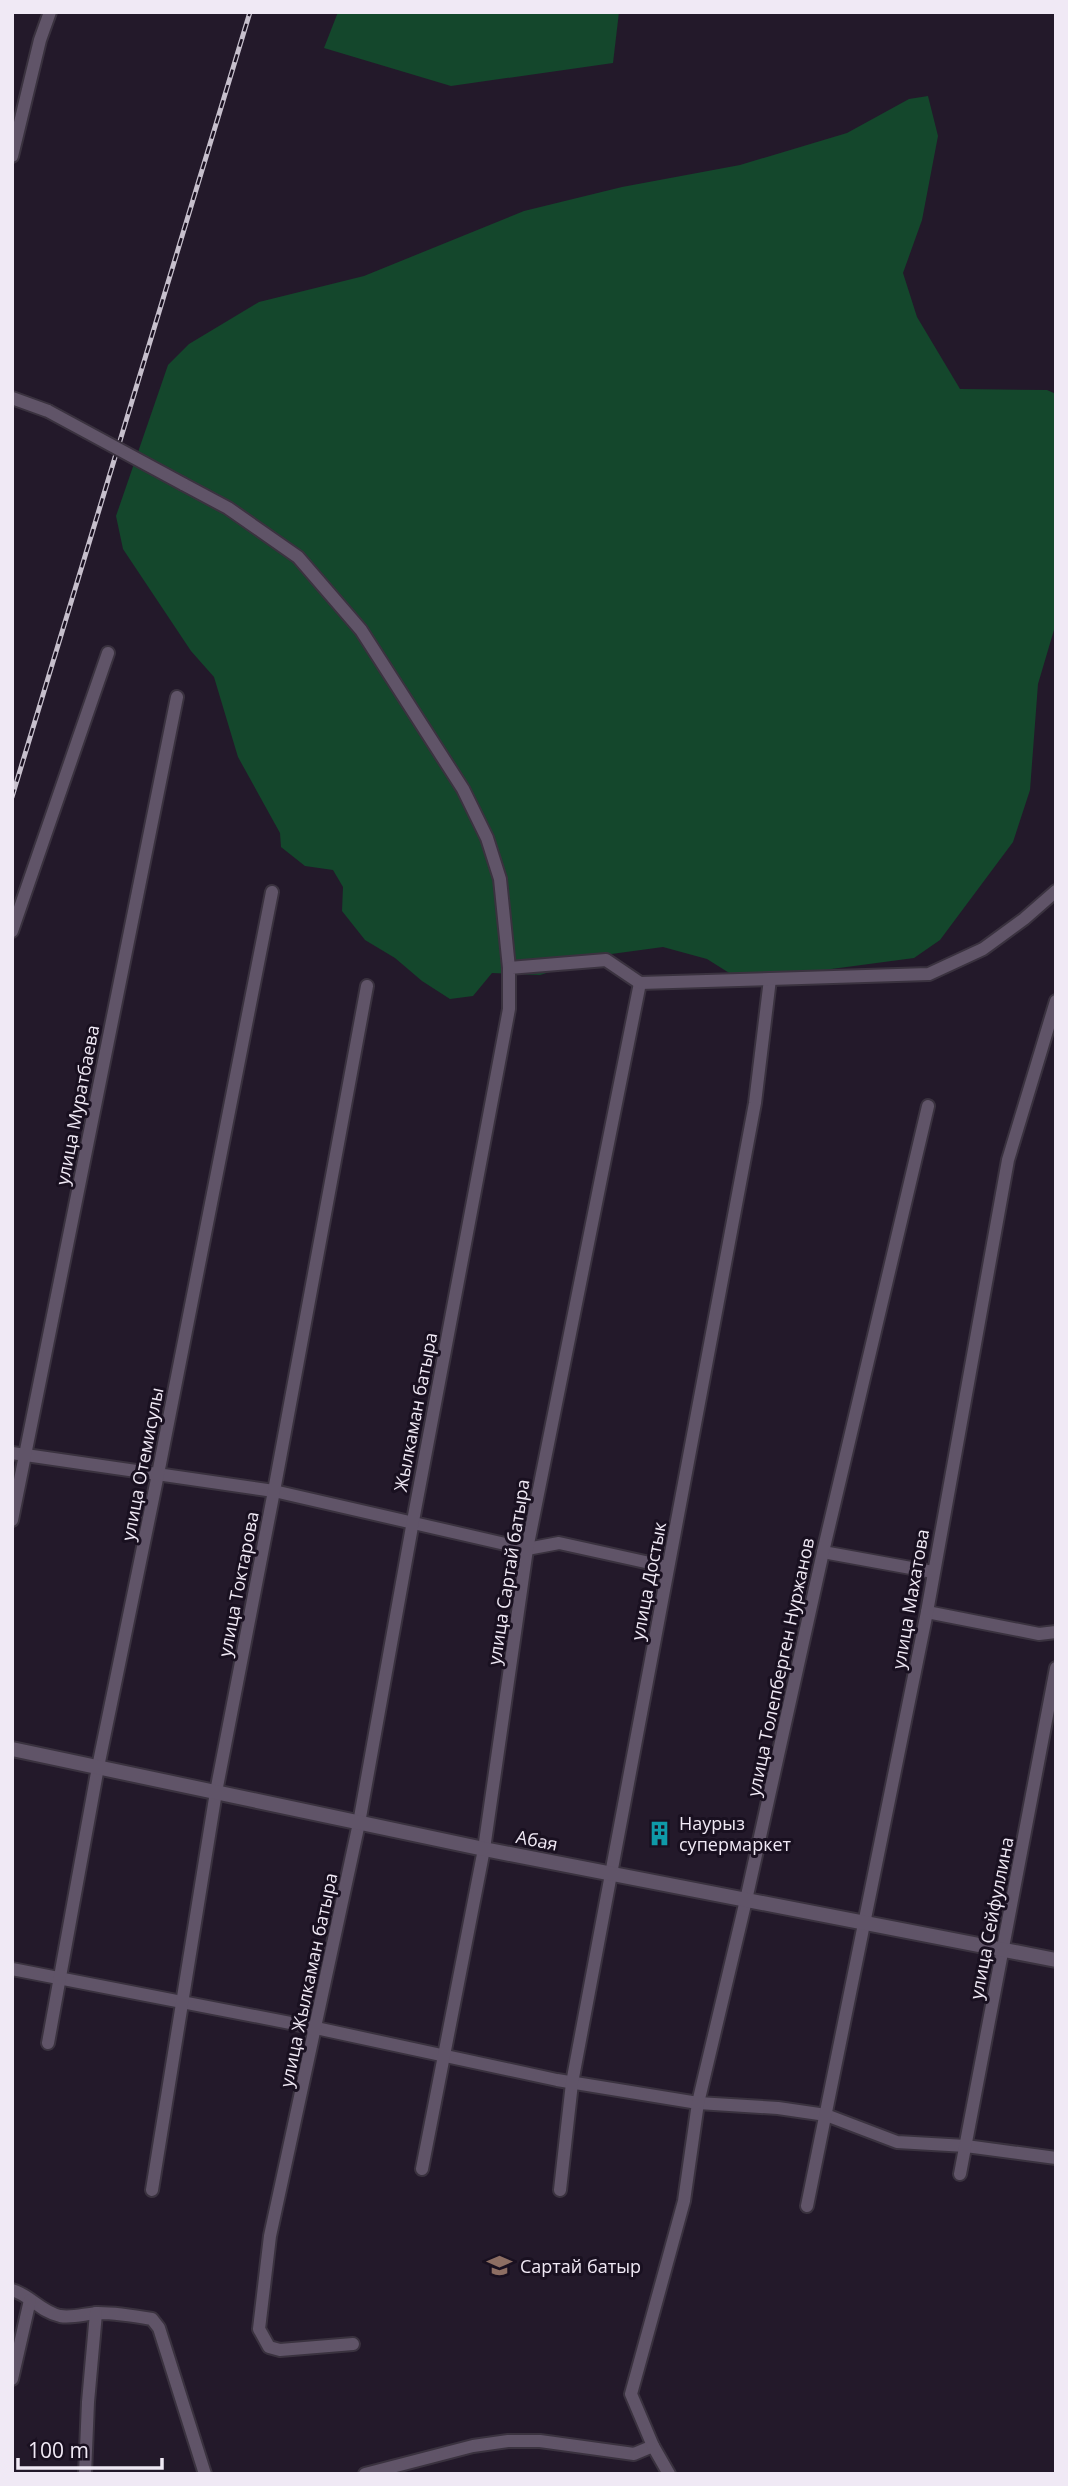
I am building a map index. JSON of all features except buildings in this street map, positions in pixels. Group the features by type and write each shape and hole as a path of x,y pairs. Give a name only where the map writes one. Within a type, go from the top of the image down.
{"street":[{"path":"12,156 40,40 50,12"},
{"name":"Жылкаман батыра","path":"12,398 48,411 237,514 298,557 361,630 463,789 487,838 500,879 509,968 509,1009 359,1823"},
{"path":"12,931 108,653"},
{"name":"улица Муратбаева","path":"12,1520 18,1454 177,697"},
{"path":"509,968 607,960 640,983 929,974 983,949 1056,891"},
{"name":"улица Отемисулы","path":"48,2043 98,1768 272,892"},
{"name":"улица Достык","path":"561,2190 572,2083 755,1103 770,979"},
{"name":"улица Сартай батыра","path":"422,2169 484,1849 527,1549 640,983"},
{"name":"улица Токтарова","path":"152,2190 216,1792 367,986"},
{"name":"улица Махатова","path":"807,2206 927,1612 1008,1160 1056,1000"},
{"name":"улица Толепберген Нуржанов","path":"669,2474 631,2394 684,2201 698,2103 928,1106"},
{"path":"18,1454 274,1491 527,1549 559,1543 668,1567"},
{"path":"823,1552 933,1572"},
{"path":"927,1612 1039,1634 1056,1632"},
{"name":"улица Сейфуллина","path":"960,2174 1056,1668"},
{"name":"Абая","path":"12,1749 484,1849 1056,1960"},
{"name":"улица Жылкаман батыра","path":"353,2344 280,2350 269,2347 260,2334 261,2296 270,2236 359,1823"},
{"path":"12,1969 316,2028 572,2083 698,2103 778,2108 826,2115 897,2142 966,2146 1056,2158"},
{"path":"12,2290 55,2315 71,2318 96,2313 152,2319 159,2328 205,2474"},
{"path":"12,2379 30,2300"},
{"path":"85,2474 96,2313"},
{"path":"365,2474 473,2446 508,2441 540,2441 634,2454 653,2445"}],"green space":[{"path":"338,12 619,12 613,63 451,86 324,48"},
{"path":"928,96 938,136 922,220 903,273 917,317 960,389 1047,390 1056,394 1056,623 1038,684 1030,790 1013,842 940,940 914,958 742,981 707,959 663,947 604,955 540,975 492,973 473,996 450,999 422,981 395,958 365,940 342,911 343,887 333,870 305,866 281,847 280,833 238,757 214,677 191,651 123,549 116,516 168,365 189,344 259,302 364,276 524,211 622,187 740,165 847,133 909,99"}],"railway":[{"path":"12,797 250,12"}],"place":[{"name":"Наурыз супермаркет","path":"659,1833"},
{"name":"Сартай батыр","path":"500,2266"}]}
